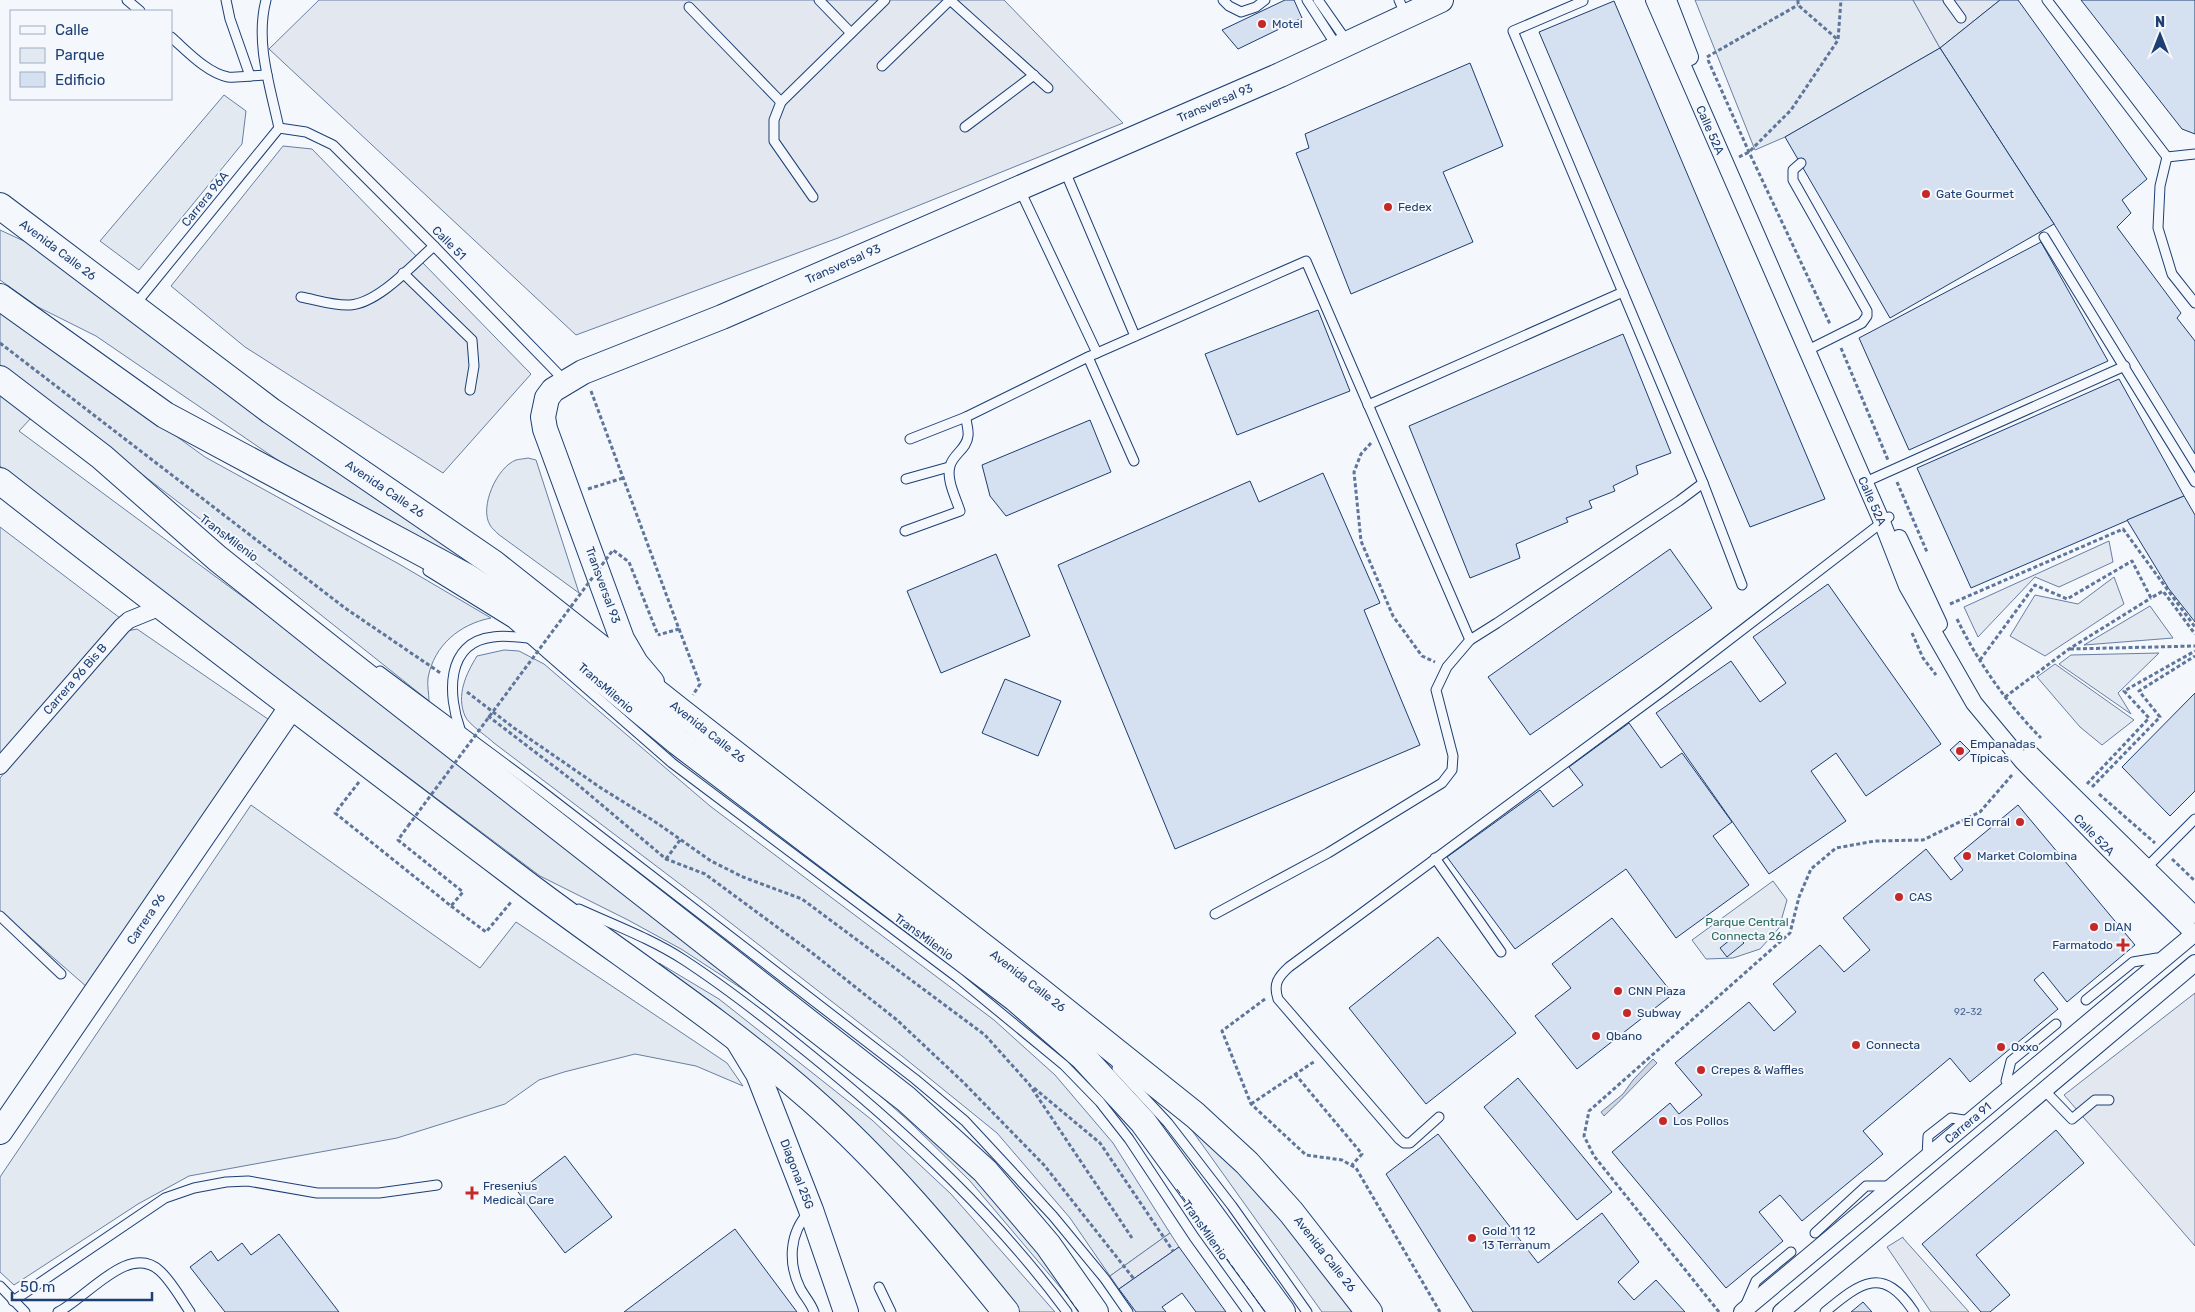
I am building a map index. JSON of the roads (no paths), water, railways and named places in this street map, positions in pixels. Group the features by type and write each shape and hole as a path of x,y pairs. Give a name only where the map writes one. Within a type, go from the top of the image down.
{"main road":[{"name":"Transversal 93","path":"664,697 636,663 622,639 543,417 547,398 553,390 574,377 722,317 1343,46 1402,8 1441,0"},
{"name":"Avenida Calle 26","path":"0,206 271,412 493,563 1035,987 1195,1115 1247,1163 1291,1212 1369,1312"},
{"path":"0,218 57,249"},
{"name":"Avenida Calle 26","path":"0,297 165,416 467,577 519,610 678,742 1015,998 1083,1056 1144,1122 1282,1312"},
{"path":"0,379 102,457 218,558 323,643 937,1124 985,1171 1041,1238 1095,1312"},
{"path":"0,481 371,767 738,1040 811,1099 884,1168 942,1232 1006,1312"},
{"name":"Carrera 96","path":"0,1132 292,706"},
{"name":"Diagonal 25G","path":"738,1040 758,1074 811,1210 846,1312"}],"street":[{"name":"Calle 52A","path":"1654,0 1868,480 1885,520 1908,586 1951,665 1974,703 2023,762 2195,934"},
{"name":"Calle 52A","path":"1668,0 1700,61 1742,156 1811,349"},
{"name":"Calle 52A","path":"1885,520 1948,641 1992,711 2016,739 2195,915"},
{"name":"Carrera 96 Bis B","path":"0,766 122,626 129,620 161,607"},
{"name":"Carrera 91","path":"1742,1311 2195,934"},
{"name":"Carrera 91","path":"1781,1312 2195,963"}],"lane":[{"path":"127,0 139,10"},
{"path":"226,0 230,19 250,76"},
{"path":"266,0 262,17 262,42 279,128"},
{"path":"819,0 851,33"},
{"path":"813,197 774,141 774,120 781,102 885,0"},
{"path":"882,66 950,0 1048,88"},
{"path":"1223,0 1229,6 1241,12 1256,7 1265,0"},
{"path":"1307,0 1343,46"},
{"path":"1318,0 1343,46"},
{"path":"1948,0 1961,18"},
{"path":"2047,0 2167,157"},
{"path":"1583,1 1512,30 1703,484 1742,585"},
{"path":"689,7 781,102"},
{"path":"172,38 210,69 229,77 267,75"},
{"path":"965,127 1034,75"},
{"name":"Calle 51","path":"279,128 306,132 333,145 434,246 574,377"},
{"name":"Carrera 96A","path":"133,307 279,128"},
{"path":"2167,157 2195,154"},
{"path":"2167,157 2160,186 2158,228 2172,274 2195,303"},
{"path":"1801,163 1793,170 1793,180 1867,311 1867,316 1862,323 1811,349"},
{"path":"1063,168 1135,336"},
{"path":"1019,188 1092,355 1134,460"},
{"path":"2044,237 2195,482"},
{"path":"301,297 351,305 370,300 434,246"},
{"path":"910,439 966,417 1092,355 1306,261 1470,640"},
{"path":"403,273 472,340 474,366 470,390"},
{"path":"1368,405 1623,292"},
{"path":"1868,480 2125,366"},
{"path":"905,531 960,511 950,481 949,467 954,457 964,447 968,438 966,417"},
{"path":"231,451 273,480 347,524"},
{"name":"TransMilenio","path":"102,457 216,544"},
{"path":"906,479 949,467"},
{"path":"1215,914 1328,853 1442,783 1452,770 1453,756 1436,690 1447,667 1470,640 1680,502 1703,484"},
{"path":"1439,1117 1416,1140 1404,1143 1278,999 1275,991 1279,977 1289,967 1435,858 1664,690 1885,520"},
{"name":"TransMilenio","path":"422,567 485,604 512,623 672,762 957,977 1064,1065 1100,1102 1129,1139 1194,1237 1248,1312"},
{"path":"461,730 452,700 452,681 456,664 467,649 476,642 491,637 528,638"},
{"path":"373,665 461,730 914,1078 965,1121 1053,1216 1128,1312"},
{"path":"2146,868 2195,819"},
{"path":"1435,858 1501,952"},
{"path":"527,884 668,951 756,1011 885,1116 990,1216 1067,1312"},
{"path":"0,916 61,974"},
{"path":"2086,1000 2133,962 2157,958 2160,962"},
{"path":"1035,987 1094,1042 1168,1123 1232,1206 1307,1312"},
{"path":"2010,1087 2006,1081 2011,1061 2056,1024"},
{"path":"2044,1090 2072,1119 2095,1100 2109,1100"},
{"path":"14,1301 164,1198 194,1188 226,1182 248,1181 317,1193 379,1193 437,1185"},
{"path":"1815,1233 1866,1186 1893,1186"},
{"path":"811,1210 801,1220 795,1232 792,1266 801,1290 814,1312"},
{"path":"1742,1311 1756,1281 1791,1252"},
{"path":"58,1312 121,1267 134,1262 146,1262 160,1271 190,1312"},
{"path":"1825,1312 1846,1294 1873,1281 1889,1285 1903,1296 1914,1312"},
{"path":"0,1286 25,1312"},
{"path":"879,1288 891,1312"}],"place":[{"name":"Motel","path":"1262,24"},
{"name":"Gate Gourmet","path":"1926,194"},
{"name":"Fedex","path":"1388,207"},
{"name":"Empanadas Típicas","path":"1960,751"},
{"name":"El Corral","path":"2020,822"},
{"name":"Market Colombina","path":"1967,856"},
{"name":"CAS","path":"1899,897"},
{"name":"DIAN","path":"2094,927"},
{"name":"Farmatodo","path":"2123,945"},
{"name":"CNN Plaza","path":"1618,991"},
{"name":"Subway","path":"1627,1013"},
{"name":"Qbano","path":"1596,1036"},
{"name":"Connecta","path":"1856,1045"},
{"name":"Oxxo","path":"2001,1047"},
{"name":"Crepes & Waffles","path":"1701,1070"},
{"name":"Los Pollos","path":"1663,1121"},
{"name":"Fresenius Medical Care","path":"472,1193"},
{"name":"Gold 11 12 13 Terranum","path":"1472,1238"}],"park label":[{"name":"Parque Central Connecta 26","path":"1747,929"}]}
